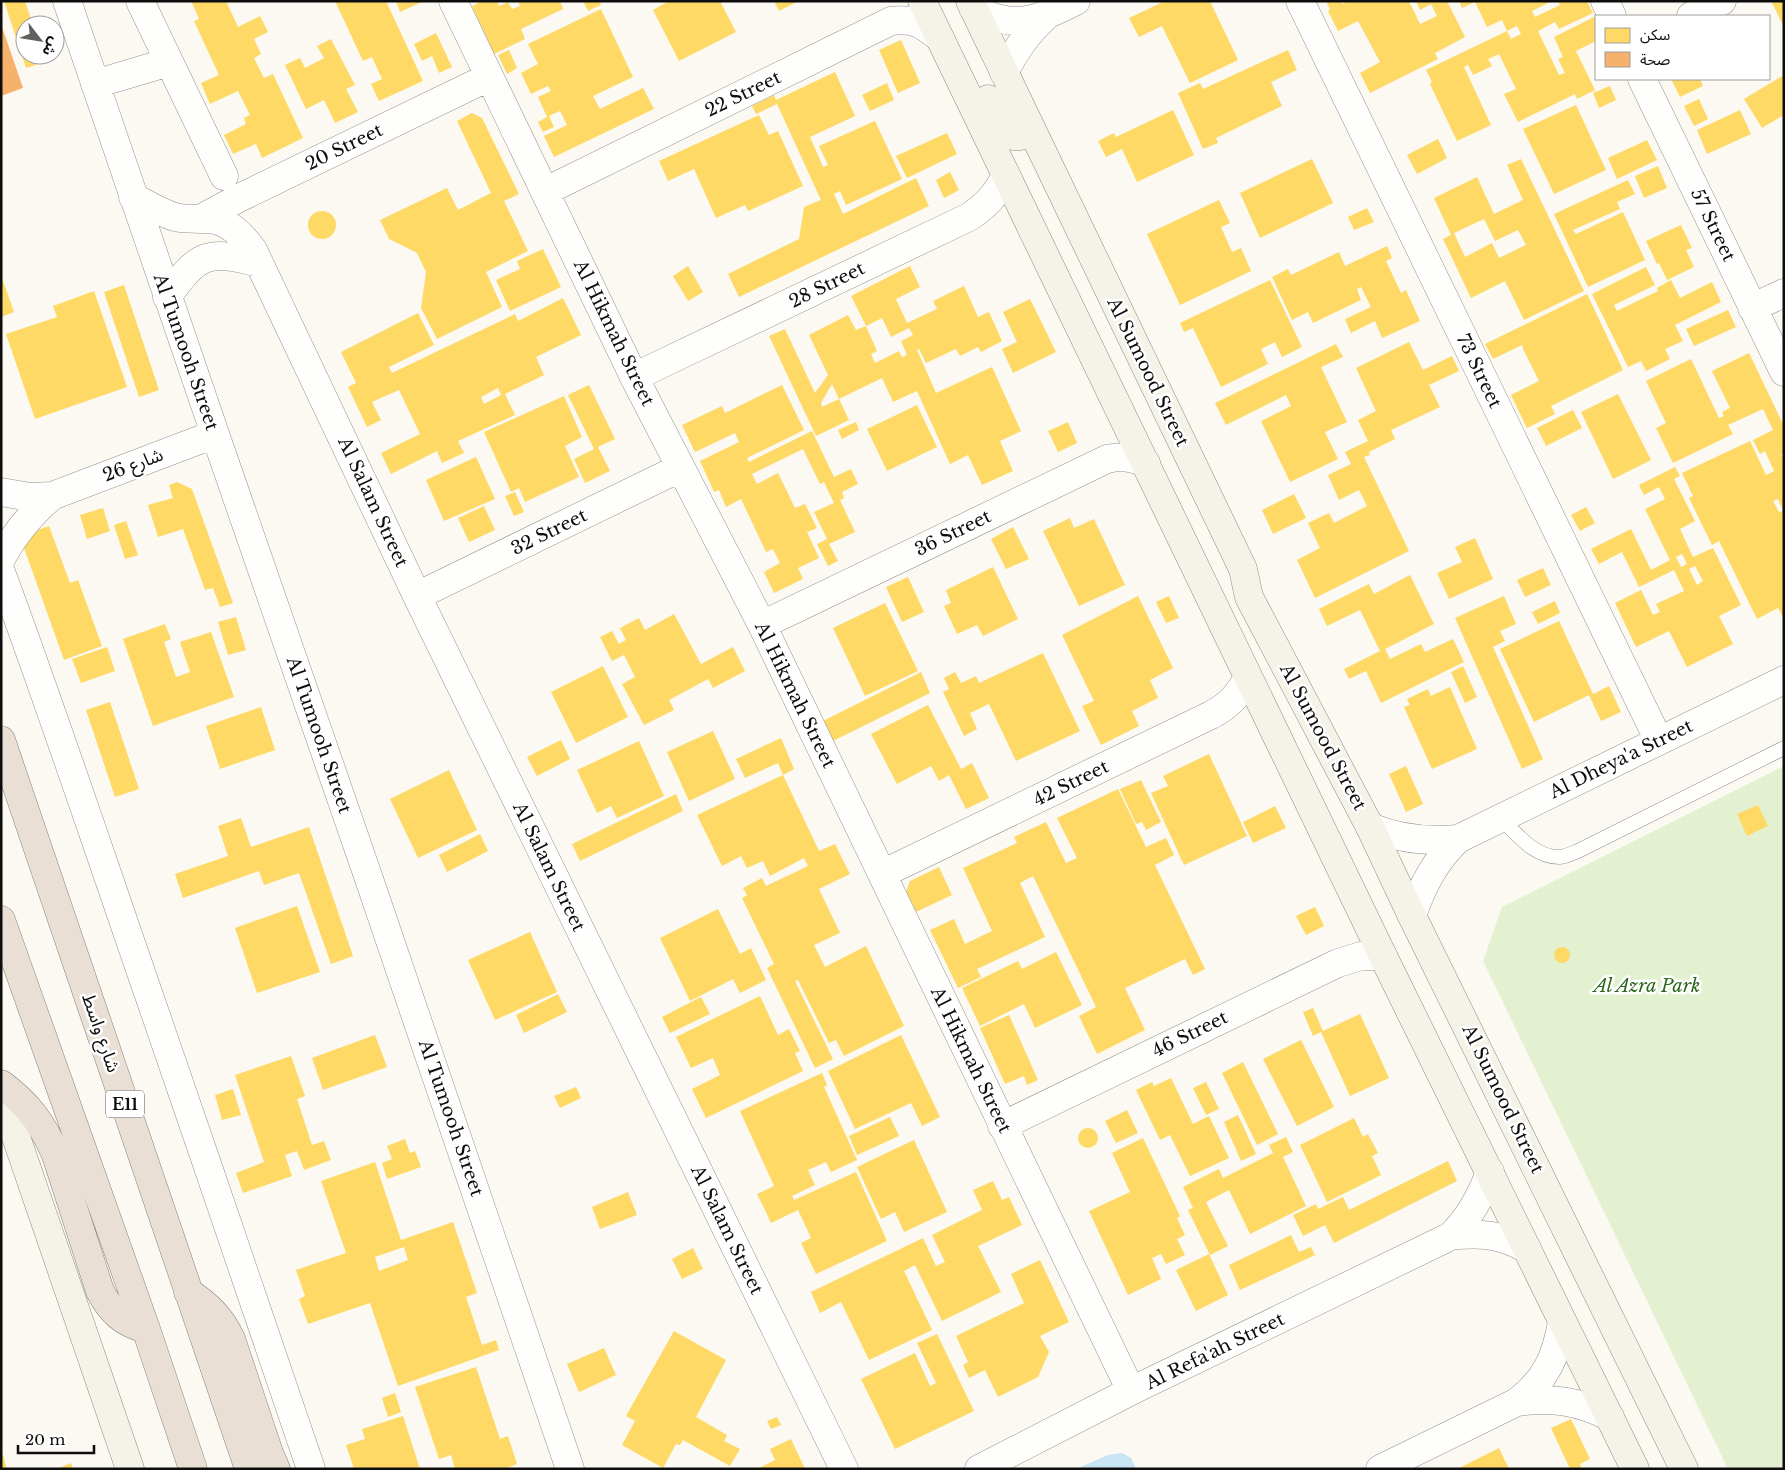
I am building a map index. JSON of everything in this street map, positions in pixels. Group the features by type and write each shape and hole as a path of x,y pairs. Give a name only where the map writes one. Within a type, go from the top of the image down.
{"highway":[{"name":"شارع واسط","path":"1,740 249,1469"},
{"path":"1,920 146,1329 193,1469"},
{"path":"1,1084 19,1098 47,1134 56,1155 100,1291 106,1304 123,1321 146,1329"},
{"path":"188,1292 215,1313 228,1332 276,1469"}],"street":[{"name":"Al Tumooh Street","path":"67,1 214,434 372,886 570,1469"},
{"path":"140,1 224,176"},
{"name":"Al Hikmah Street","path":"453,1 634,377 762,625 1131,1392"},
{"path":"922,1 1383,956 1635,1469"},
{"path":"972,4 986,16 1016,22 1031,21 1046,16 1076,1"},
{"name":"73 Street","path":"1300,1 1659,741"},
{"path":"1605,1 1612,15"},
{"path":"1693,15 1722,1"},
{"name":"Al Sumood Street","path":"972,4 1243,569 1249,597 1370,827 1684,1469"},
{"path":"1004,72 1021,42 1046,16"},
{"name":"22 Street","path":"546,191 891,21 905,20 916,22 944,47"},
{"path":"944,47 983,90 1006,132 1017,138 1028,131 1030,125"},
{"path":"95,84 169,62"},
{"name":"20 Street","path":"200,219 239,198 489,77"},
{"name":"57 Street","path":"1642,80 1784,372"},
{"name":"28 Street","path":"634,377 969,217 984,207 994,197 1006,175"},
{"name":"Al Salam Street","path":"133,197 176,217 210,219 223,223 234,228 253,250 417,596 844,1469"},
{"path":"168,297 193,264 202,259 216,256 232,256 259,263"},
{"path":"1752,308 1784,293"},
{"name":"شارع 26","path":"1,492 30,497 52,496 214,434"},
{"name":"36 Street","path":"762,625 1107,459 1118,456 1146,463"},
{"name":"32 Street","path":"417,596 680,468"},
{"path":"1158,489 1189,482 1198,490 1249,597"},
{"name":"شارع 26","path":"1,559 21,527 52,496"},
{"path":"1,572 52,711 311,1469"},
{"name":"42 Street","path":"882,874 1225,708 1237,696 1248,678"},
{"name":"Al Dheya'a Street","path":"1412,916 1418,896 1430,873 1446,851 1458,839 1784,680"},
{"name":"Al Dheya'a Street","path":"1370,827 1404,838 1431,841 1458,839"},
{"name":"46 Street","path":"1002,1126 1338,963 1361,956 1383,956"},
{"path":"1,1093 130,1469"},
{"name":"Al Refa'ah Street","path":"1451,1236 1475,1207 1490,1172"},
{"name":"Al Refa'ah Street","path":"980,1469 1131,1392 1451,1236 1467,1234 1491,1235 1527,1249"},
{"path":"1380,1469 1517,1402 1542,1378 1552,1361 1559,1342 1562,1322"},
{"path":"1517,1402 1549,1399 1565,1400 1581,1404 1610,1417"}],"lane":[{"path":"1500,818 1543,855 1561,857 1578,851 1784,748"}],"green space":[{"name":"Al Azra Park","path":"1784,766 1784,1469 1728,1469 1483,961 1502,907"}],"water":[{"path":"1122,1453 1131,1458 1136,1469 1076,1469 1108,1455"}],"building: سكن":[{"path":"4,1 25,1 30,15 15,15 15,34"},
{"path":"191,1 226,1 238,27 260,16 268,32 254,39 261,54 254,58 264,78 273,74 303,138 262,158 256,144 233,154 224,135 246,124 244,118 250,115 238,91 210,104 201,83 219,75 194,21 199,19"},
{"path":"335,1 386,1 423,81 379,101 371,84 382,79 372,57 363,61"},
{"path":"396,1 424,1 400,12"},
{"path":"482,1 497,1 499,6 508,2 512,9 520,6 518,1 560,1 563,9 521,29 525,39 494,54 472,6"},
{"path":"583,1 599,1 601,5 588,11"},
{"path":"669,1 720,1 736,32 679,61 653,10"},
{"path":"774,1 799,1 779,11"},
{"path":"1165,1 1210,1 1238,60 1190,83 1162,26 1139,37 1129,18"},
{"path":"1326,1 1341,1 1343,4 1346,1 1409,1 1420,24 1437,16 1431,4 1420,10 1416,1 1447,1 1465,37 1435,53 1438,59 1370,93 1360,73 1380,62 1358,21 1338,31 1328,11 1330,9"},
{"path":"1459,1 1552,1 1532,11 1535,17 1560,5 1558,1 1587,1 1593,13 1559,29 1555,22 1538,31 1559,75 1565,73 1558,59 1563,57 1554,37 1595,16 1595,42 1576,51 1595,90 1577,99 1575,94 1518,122 1504,94 1516,89 1499,54 1488,59 1492,66 1473,75 1468,65 1464,67 1491,125 1457,141 1430,84 1432,82 1426,70 1507,31 1502,20 1487,27 1475,2 1462,8","holes":["1517,26 1521,34 1511,39 1507,31"]},
{"path":"1771,1 1784,1 1784,27"},
{"path":"601,9 633,77 593,96 600,109 643,88 654,109 554,157 544,136 567,125 560,111 549,116 554,127 543,132 538,122 547,117 538,97 551,91 548,86 531,94 521,73 538,64 528,44"},
{"path":"436,33 452,67 439,73 432,56 422,61 414,44"},
{"path":"331,39 355,85 346,89 358,112 335,123 324,100 306,109 285,65 300,58 305,68 324,58 317,46"},
{"path":"901,40 920,83 898,93 879,50"},
{"path":"509,50 517,68 507,74 498,55"},
{"path":"1288,50 1297,70 1271,82 1282,106 1216,138 1218,143 1203,149 1178,93 1200,83 1203,89"},
{"path":"25,65 36,65 26,68"},
{"path":"835,72 855,116 810,137 823,167 828,165 819,146 875,121 902,179 846,205 840,191 834,194 843,214 916,178 929,206 739,297 728,274 799,239 804,207 821,200 777,104 756,114 752,106 774,95 776,100"},
{"path":"1782,76 1784,78 1784,115 1762,128 1744,99"},
{"path":"1672,80 1700,80 1703,86 1680,97"},
{"path":"887,83 894,100 870,111 862,95"},
{"path":"1610,86 1616,100 1599,108 1593,93"},
{"path":"1699,99 1708,119 1694,126 1684,106"},
{"path":"1576,105 1606,170 1554,194 1523,129"},
{"path":"1173,110 1194,155 1137,182 1122,149 1106,157 1098,141 1114,133 1116,137"},
{"path":"1740,110 1751,134 1707,154 1697,130"},
{"path":"472,113 482,118 519,194 504,201 528,251 486,272 502,307 437,339 421,308 426,272 417,253 389,239 380,220 447,188 458,210 491,193 457,121"},
{"path":"759,115 769,135 778,131 803,186 748,211 745,205 716,218 694,169 668,181 659,161"},
{"path":"947,133 957,154 907,178 896,156"},
{"path":"1438,139 1447,158 1417,174 1407,155"},
{"path":"1647,140 1657,160 1617,179 1608,158"},
{"path":"1312,159 1333,203 1260,238 1240,193"},
{"path":"1521,159 1584,291 1524,320 1505,281 1471,298 1443,239 1451,235 1434,198 1477,177 1494,214 1523,200 1507,165","holes":["1484,219 1495,241 1518,230 1526,245 1499,258 1492,243 1465,257 1454,233"]},
{"path":"1658,166 1667,188 1644,198 1635,176"},
{"path":"950,172 959,190 944,198 936,180"},
{"path":"1628,180 1635,194 1617,202 1620,209 1573,230 1576,234 1623,212 1645,260 1588,287 1554,214"},
{"path":"1219,200 1230,223 1221,227 1232,252 1241,248 1251,271 1180,305 1147,234"},
{"path":"1367,208 1374,222 1354,230 1348,217"},
{"path":"322,211 332,215 336,225 332,235 322,239 312,235 308,225 312,215"},
{"path":"1681,225 1692,248 1686,250 1694,267 1667,280 1646,241"},
{"path":"1387,246 1392,258 1386,261 1401,293 1406,290 1420,321 1382,338 1375,321 1351,333 1345,319 1371,307 1361,287 1357,289 1361,300 1313,323 1308,312 1292,320 1272,277 1288,269 1291,275 1339,252 1345,266"},
{"path":"543,249 561,287 510,311 496,280 520,269 517,261"},
{"path":"688,266 703,292 688,301 673,276"},
{"path":"910,266 920,287 896,299 907,323 937,309 933,301 964,286 978,317 989,312 1002,341 981,352 978,347 960,356 956,349 926,363 919,349 917,350 936,393 992,367 1021,431 1000,441 1013,471 982,485 968,455 950,464 917,391 893,402 882,378 839,399 849,420 816,436 769,336 785,329 815,393 828,375 809,335 848,315 856,330 866,326 851,296","holes":["882,318 891,337 909,328 913,335 901,341 907,355 902,357 899,351 875,363 871,354 877,351 866,326","832,384 839,399 822,407 821,403"]},
{"path":"1646,267 1655,285 1614,305 1617,311 1658,291 1657,288 1671,280 1680,298 1712,282 1721,302 1675,325 1683,341 1665,349 1670,359 1646,371 1641,361 1628,367 1592,294"},
{"path":"1,275 14,312 1,317"},
{"path":"1270,280 1302,347 1282,357 1275,342 1261,349 1268,364 1221,387 1193,328 1184,332 1180,323"},
{"path":"124,285 159,390 139,397 104,292"},
{"path":"94,291 127,387 35,419 6,334 57,317 53,306"},
{"path":"1587,294 1623,370 1551,406 1555,414 1527,428 1511,395 1539,381 1522,345 1493,359 1485,344"},
{"path":"563,298 581,335 536,357 544,375 505,394 515,415 458,441 464,453 442,463 437,451 391,474 381,453 420,434 399,390 372,402 381,420 367,427 348,387 356,383 341,352 418,313 434,345 389,367 392,373 515,314 518,321","holes":["498,388 501,395 484,404 481,397"]},
{"path":"1030,299 1056,352 1013,373 1002,349 1017,342 1003,312"},
{"path":"1728,310 1736,327 1694,346 1686,329"},
{"path":"1409,342 1423,370 1452,356 1459,371 1429,385 1440,407 1391,430 1395,439 1369,452 1370,455 1364,457 1409,551 1315,598 1297,560 1320,548 1308,523 1329,513 1334,523 1367,506 1359,490 1339,500 1328,475 1351,464 1345,452 1368,441 1358,420 1376,411 1356,368"},
{"path":"1336,344 1343,357 1321,367 1347,422 1325,432 1338,459 1290,482 1261,421 1291,406 1286,395 1226,425 1215,403"},
{"path":"1749,353 1784,426 1784,454 1781,455 1784,459 1784,619 1778,608 1757,619 1719,541 1712,545 1689,498 1693,496 1682,473 1750,441 1766,475 1774,471 1765,451 1760,454 1753,440 1773,430 1763,409 1728,425 1733,434 1673,463 1656,428 1666,423 1646,381 1691,359 1719,418 1724,416 1722,412 1730,408 1712,371","holes":["1778,499 1783,511 1779,512 1773,501"]},
{"path":"589,385 615,439 598,447 610,471 585,483 574,459 594,449 568,395"},
{"path":"782,385 804,430 747,458 749,462 812,431 834,477 851,469 858,484 842,492 844,498 840,500 855,532 829,544 838,561 828,566 817,544 827,539 814,512 834,503 824,482 820,484 803,449 752,474 757,484 778,473 795,508 805,504 817,528 807,532 819,558 798,568 803,579 774,593 764,572 780,563 773,549 766,552 741,499 726,507 719,490 714,492 700,461 739,442 735,433 695,452 682,425 722,406 725,413"},
{"path":"1618,394 1651,460 1613,479 1581,412"},
{"path":"564,396 582,437 565,446 579,477 525,502 519,488 511,492 484,432"},
{"path":"917,405 937,447 887,471 867,429"},
{"path":"1573,410 1582,428 1546,446 1537,428"},
{"path":"856,422 859,430 842,439 838,430"},
{"path":"1068,422 1077,443 1058,452 1048,431"},
{"path":"476,457 495,499 444,521 426,480"},
{"path":"1675,467 1680,476 1674,479 1695,521 1680,529 1693,557 1713,548 1741,605 1719,616 1733,644 1687,667 1669,631 1636,647 1615,603 1641,590 1653,615 1660,612 1656,604 1684,591 1674,570 1639,587 1622,552 1599,564 1591,549 1631,529 1651,570 1670,560 1645,509 1665,499 1659,487 1644,495 1639,485","holes":["1682,554 1687,564 1681,567 1676,557","1695,566 1703,581 1697,585 1689,569"]},
{"path":"177,482 192,489 233,603 220,607 213,588 205,590 183,529 158,537 148,505 173,498 169,485"},
{"path":"515,492 524,512 514,516 505,496"},
{"path":"1294,494 1306,518 1273,534 1262,510"},
{"path":"484,506 495,530 469,542 458,518"},
{"path":"1586,507 1595,523 1580,531 1571,515"},
{"path":"103,508 110,531 87,539 80,515"},
{"path":"1070,518 1074,528 1094,519 1125,585 1079,606 1043,531"},
{"path":"126,521 138,555 125,559 114,525"},
{"path":"49,526 70,583 78,580 102,646 64,660 23,545 29,533"},
{"path":"1013,527 1029,559 1006,569 991,539"},
{"path":"1475,538 1493,579 1449,599 1437,573 1462,562 1455,547"},
{"path":"993,567 1018,619 983,636 977,625 957,634 944,606 951,603 946,590"},
{"path":"1543,568 1551,585 1525,597 1517,580"},
{"path":"1410,575 1434,624 1385,649 1390,659 1421,644 1425,652 1453,639 1464,662 1381,703 1366,671 1349,679 1344,669 1380,651 1360,610 1327,626 1319,609 1369,584 1374,594"},
{"path":"908,577 924,612 902,622 886,587"},
{"path":"1138,596 1173,668 1150,680 1158,698 1132,711 1139,726 1101,745 1082,706 1094,701 1062,635"},
{"path":"1169,596 1179,618 1166,623 1156,602"},
{"path":"1504,596 1516,624 1500,631 1505,641 1493,647 1543,759 1522,769 1455,618"},
{"path":"1555,601 1560,613 1538,624 1532,612"},
{"path":"885,603 918,671 865,696 833,628"},
{"path":"674,614 701,664 733,647 745,671 713,688 708,679 669,700 674,710 644,725 622,684 635,677 624,655 612,661 600,637 612,631 619,644 626,640 620,628 639,618 645,630"},
{"path":"236,617 246,650 228,655 218,622"},
{"path":"1559,621 1593,694 1609,686 1621,712 1601,721 1589,695 1534,722 1500,649"},
{"path":"165,624 171,639 164,642 176,677 190,672 180,642 211,632 234,697 153,726 123,639"},
{"path":"107,647 115,671 81,683 72,659"},
{"path":"1043,653 1080,731 1016,761 989,704 970,713 977,729 964,736 943,692 949,689 944,678 955,672 961,683 976,676 979,683"},
{"path":"603,666 628,717 576,743 551,692"},
{"path":"1463,666 1477,697 1465,703 1451,672"},
{"path":"921,672 930,693 833,741 823,721"},
{"path":"1450,687 1477,749 1432,769 1404,707 1410,705 1407,699 1428,689 1431,696"},
{"path":"110,702 139,789 115,797 86,710"},
{"path":"928,705 961,769 972,763 989,798 966,809 949,775 939,781 931,766 897,784 871,734"},
{"path":"261,707 275,750 220,769 206,726"},
{"path":"713,731 735,779 689,801 667,752"},
{"path":"781,738 794,769 783,775 778,763 745,778 736,759"},
{"path":"561,740 570,759 537,776 527,757"},
{"path":"639,741 664,796 617,818 611,806 597,813 577,770"},
{"path":"1209,754 1247,836 1184,865 1151,793 1168,786 1163,776"},
{"path":"1406,766 1423,804 1406,812 1389,774"},
{"path":"449,770 477,830 418,858 390,799"},
{"path":"783,775 819,851 835,844 850,874 819,889 840,933 814,945 825,967 866,946 904,1026 844,1056 836,1040 829,1043 798,980 795,981 833,1059 815,1068 767,968 774,964 742,898 747,895 743,888 762,878 766,886 808,866 804,858 770,876 763,861 747,868 741,856 722,866 697,815"},
{"path":"1141,780 1161,822 1146,830 1142,822 1136,824 1120,789"},
{"path":"1118,789 1146,847 1166,838 1174,855 1155,865 1205,969 1193,975 1185,959 1125,988 1145,1030 1097,1054 1079,1016 1096,1007 1033,876 1020,883 1045,937 977,969 981,977 958,988 930,930 954,919 965,944 992,931 963,868 1017,843 1014,837 1046,822 1066,863 1077,858 1057,818"},
{"path":"676,794 683,811 580,861 572,844"},
{"path":"1758,805 1768,826 1747,836 1737,814"},
{"path":"1275,806 1286,828 1253,843 1243,822"},
{"path":"241,818 251,847 309,827 353,956 331,964 299,873 264,885 259,871 183,898 175,874 228,856 218,826"},
{"path":"480,834 488,851 447,872 439,855"},
{"path":"939,867 952,895 916,912 906,892 910,881"},
{"path":"297,906 320,972 257,993 235,928"},
{"path":"1315,907 1324,926 1306,935 1296,916"},
{"path":"718,909 740,954 751,948 766,980 740,993 733,979 690,1001 660,938"},
{"path":"530,932 557,992 495,1020 468,960"},
{"path":"1562,947 1568,949 1570,955 1568,961 1562,963 1556,961 1554,955 1556,949"},
{"path":"1056,952 1082,1005 1035,1028 1024,1004 980,1026 962,988 1018,961 1022,969"},
{"path":"558,994 567,1012 524,1033 516,1015"},
{"path":"760,996 778,1035 789,1029 800,1051 795,1053 803,1071 706,1118 692,1089 720,1075 713,1058 691,1068 676,1037"},
{"path":"701,997 710,1014 670,1033 662,1017"},
{"path":"1313,1008 1323,1031 1360,1014 1389,1078 1350,1096 1321,1032 1313,1036 1303,1012"},
{"path":"1009,1015 1038,1080 1027,1085 1024,1076 1005,1084 980,1028"},
{"path":"375,1035 387,1067 323,1090 312,1058"},
{"path":"901,1035 940,1117 922,1126 911,1103 855,1129 828,1071"},
{"path":"1301,1040 1334,1107 1297,1126 1263,1059"},
{"path":"291,1056 305,1096 297,1099 312,1145 324,1141 331,1160 304,1170 297,1151 285,1155 292,1176 243,1193 236,1173 264,1162 235,1075"},
{"path":"1243,1062 1278,1134 1257,1145 1222,1073"},
{"path":"822,1073 827,1085 824,1087 857,1160 831,1172 826,1162 808,1170 815,1185 792,1196 794,1200 856,1172 887,1241 816,1274 801,1243 811,1238 798,1210 771,1223 757,1194 774,1186 740,1111"},
{"path":"1171,1078 1193,1124 1209,1116 1229,1158 1190,1176 1170,1135 1160,1140 1136,1090 1152,1082 1154,1086"},
{"path":"1206,1082 1219,1109 1206,1115 1193,1088"},
{"path":"576,1087 581,1098 560,1108 554,1096"},
{"path":"233,1089 241,1115 222,1120 215,1095"},
{"path":"1127,1110 1138,1133 1116,1143 1105,1121"},
{"path":"1238,1115 1256,1154 1241,1161 1224,1122"},
{"path":"890,1117 899,1136 857,1155 849,1136"},
{"path":"1354,1118 1363,1137 1368,1134 1378,1153 1372,1156 1381,1175 1327,1202 1300,1145"},
{"path":"1088,1128 1095,1131 1098,1138 1095,1145 1088,1148 1081,1145 1078,1138 1081,1131"},
{"path":"1286,1137 1293,1152 1283,1157 1306,1206 1250,1234 1229,1190 1206,1202 1228,1246 1210,1255 1188,1210 1193,1208 1183,1187 1219,1169 1223,1178 1273,1153 1269,1145"},
{"path":"1143,1138 1180,1216 1177,1218 1185,1235 1177,1239 1185,1255 1166,1264 1161,1254 1152,1258 1161,1279 1128,1295 1089,1211 1130,1192 1112,1153"},
{"path":"405,1139 410,1153 415,1151 421,1167 387,1179 382,1163 392,1159 387,1146"},
{"path":"914,1140 947,1212 904,1232 895,1212 881,1219 857,1167"},
{"path":"1448,1161 1457,1181 1334,1243 1325,1225 1303,1236 1293,1215 1316,1204 1318,1209 1343,1197 1349,1210"},
{"path":"375,1162 401,1240 453,1222 477,1293 466,1297 482,1345 496,1340 499,1350 398,1386 370,1303 308,1324 299,1299 305,1296 296,1270 346,1253 321,1181","holes":["404,1247 408,1260 379,1271 375,1257"]},
{"path":"993,1181 1002,1200 1009,1197 1022,1225 978,1246 1001,1292 942,1321 915,1265 904,1271 932,1330 869,1360 841,1302 820,1313 811,1292 923,1238 936,1266 945,1262 932,1235 982,1210 973,1190"},
{"path":"628,1192 637,1215 600,1229 592,1207"},
{"path":"1291,1235 1299,1252 1311,1247 1315,1255 1240,1290 1229,1265"},
{"path":"693,1248 703,1269 682,1279 672,1259"},
{"path":"1209,1254 1228,1295 1196,1311 1176,1270"},
{"path":"1040,1260 1069,1322 1040,1336 1049,1352 1038,1377 998,1397 985,1370 969,1378 963,1365 968,1362 956,1336 1024,1303 1011,1274"},
{"path":"674,1331 726,1360 696,1417 727,1435 724,1441 740,1449 730,1466 683,1440 680,1445 676,1444 663,1468 622,1445 635,1421 626,1416"},
{"path":"937,1334 974,1411 895,1449 861,1379 915,1353 930,1386 936,1383 917,1343"},
{"path":"604,1348 616,1375 579,1392 567,1364"},
{"path":"476,1367 500,1439 508,1436 517,1464 504,1469 455,1469 451,1455 439,1459 415,1387"},
{"path":"395,1393 401,1412 388,1417 382,1398"},
{"path":"403,1416 420,1469 354,1469 346,1445 365,1439 362,1429"},
{"path":"777,1417 781,1425 771,1429 767,1421"},
{"path":"1571,1419 1590,1459 1580,1464 1582,1469 1570,1469 1551,1428"},
{"path":"791,1439 805,1469 757,1469 775,1460 770,1449"},
{"path":"1499,1448 1509,1469 1457,1469"},
{"path":"2,1452 7,1469 1,1469"},
{"path":"71,1463 73,1469 57,1469"}],"building: صحة":[{"path":"1,24 23,88 1,96"}]}
